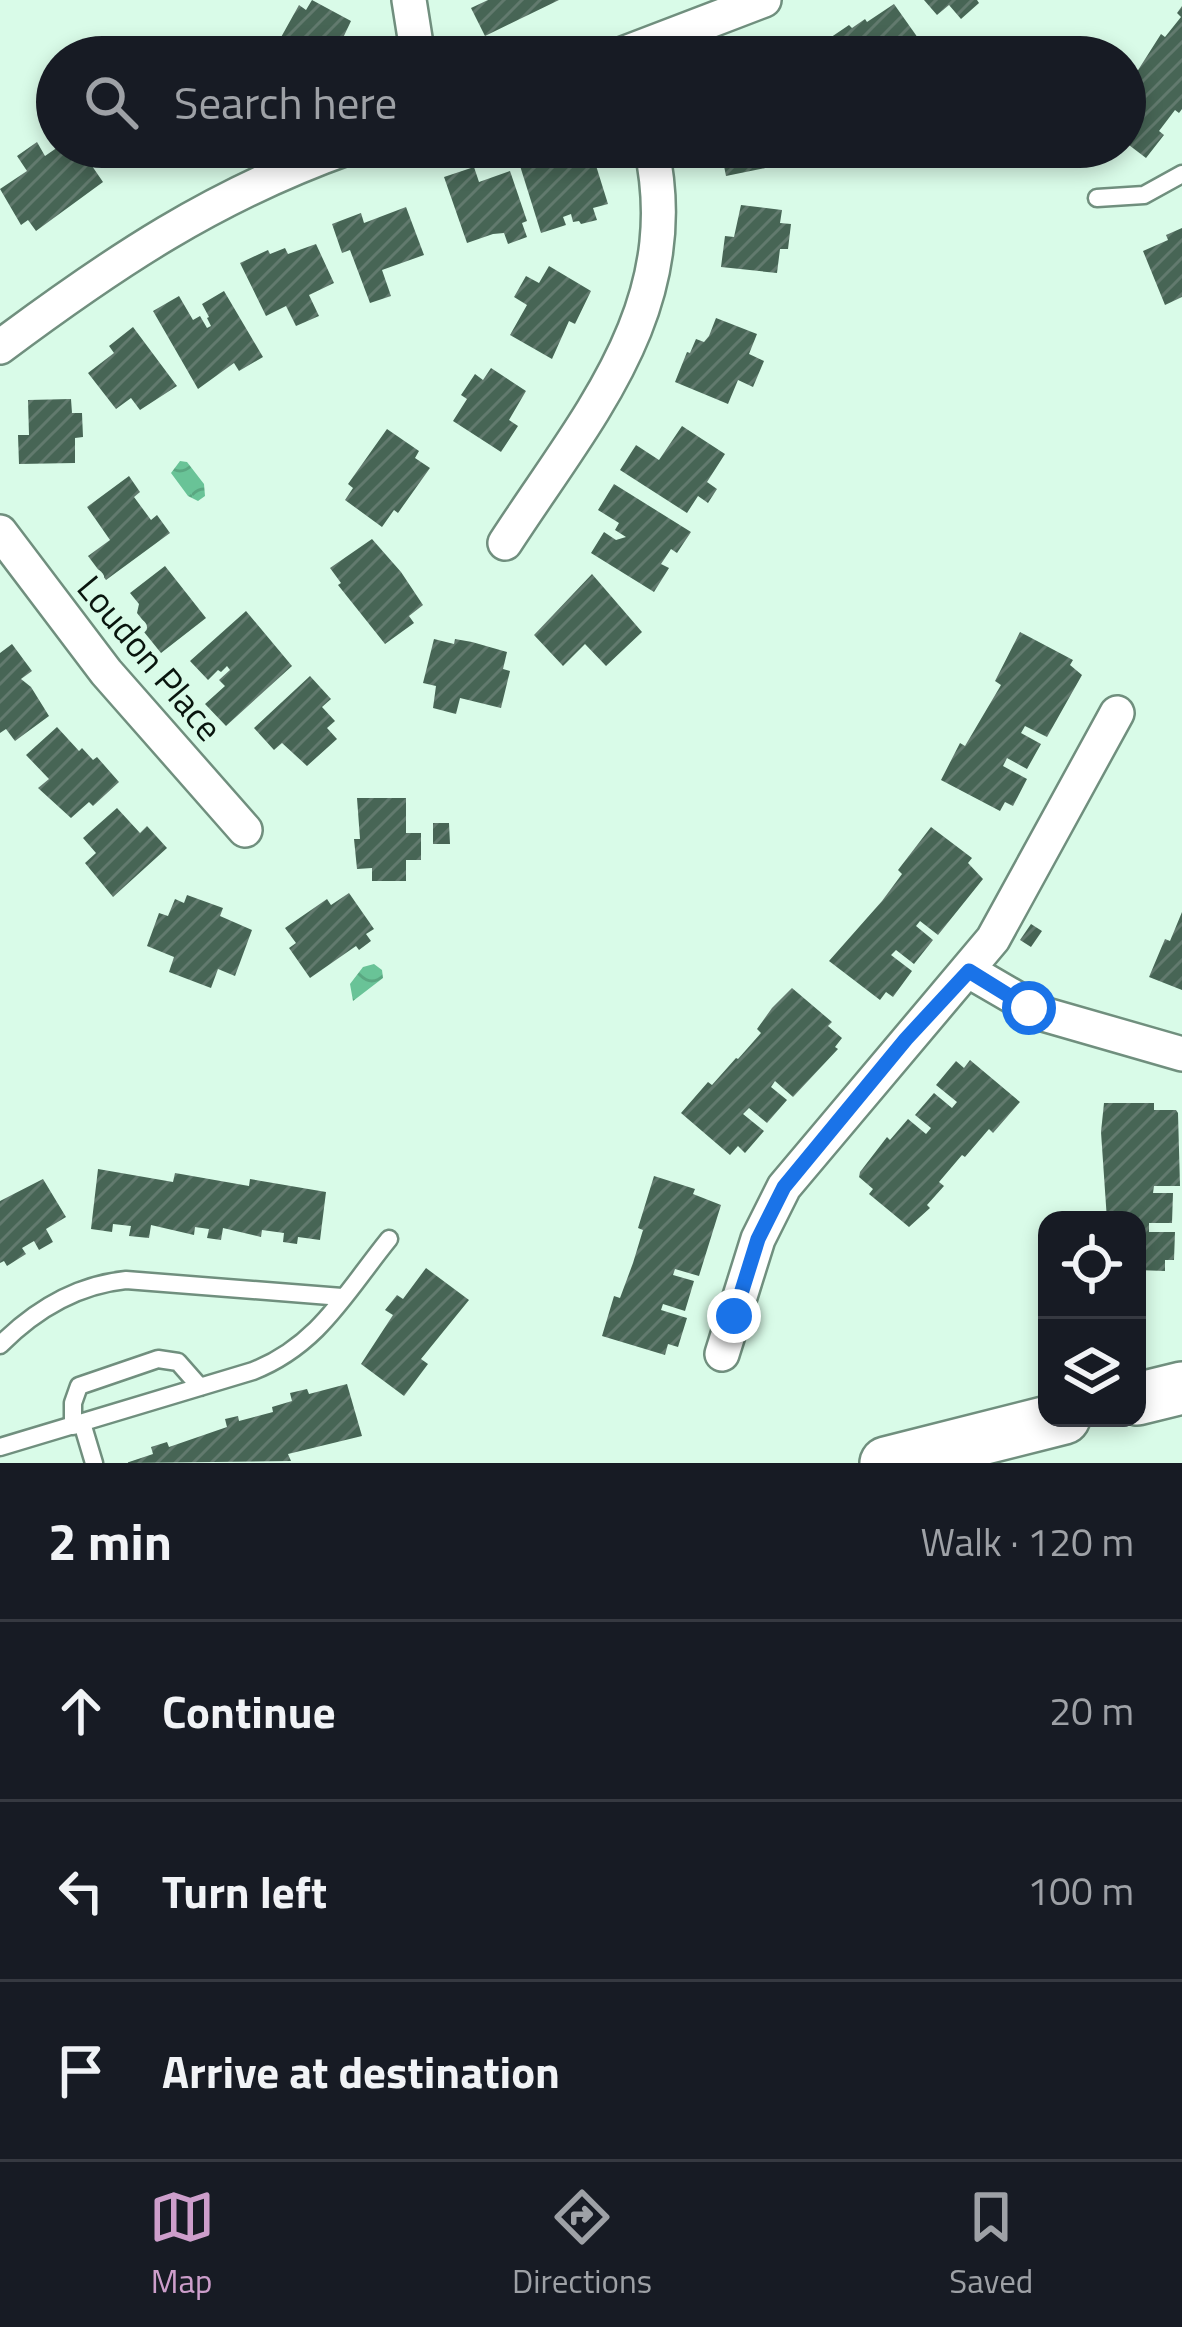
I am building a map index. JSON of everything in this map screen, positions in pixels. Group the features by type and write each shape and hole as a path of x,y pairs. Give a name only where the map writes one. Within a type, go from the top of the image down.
{"main road":[{"path":"1146,1397 1182,1388"},
{"path":"886,1463 1038,1425"}],"street":[{"path":"409,0 415,36"},
{"path":"673,36 764,0"},
{"path":"0,347 158,235 298,168"},
{"path":"505,543 602,396 635,334 657,257 654,168"},
{"name":"Loudon Place","path":"0,532 106,672 245,830"},
{"path":"722,1354 758,1239 784,1187 993,939 1117,712"},
{"path":"969,971 1043,1014 1182,1054"}],"lane":[{"path":"1097,198 1133,198 1182,174"},
{"path":"0,1447 200,1387 290,1354 319,1328 389,1239"},
{"path":"0,1345 56,1301 106,1282 342,1297"},
{"path":"94,1463 77,1424 73,1403 79,1386 158,1359 178,1362 200,1387"}],"water":[{"path":"180,461 187,462 204,484 205,496 198,501 188,496 171,473"},
{"path":"374,964 383,978 353,1001 350,984 363,967"}],"building":[{"path":"312,0 351,21 344,36 282,36 299,5 306,10"},
{"path":"488,0 559,0 485,36 471,8"},
{"path":"924,0 979,3 961,19 949,5 937,15"},
{"path":"894,4 917,36 833,36 849,25 867,22"},
{"path":"1182,6 1182,109 1175,110 1159,131 1164,135 1146,158 1146,58 1161,34 1165,37 1181,17 1177,13"},
{"path":"36,143 36,168 93,168 103,182 36,231 28,220 21,225 0,189 27,171 17,156"},
{"path":"474,168 479,182 510,171 527,221 522,223 527,237 508,244 504,233 493,234 467,243 444,177"},
{"path":"521,168 597,168 608,204 593,208 597,220 581,224 573,222 571,214 563,217 566,225 541,233"},
{"path":"724,168 765,168 726,176"},
{"path":"741,205 782,210 780,223 791,224 788,249 780,249 777,273 721,267 725,236 734,237"},
{"path":"406,207 424,255 382,270 391,296 370,303 350,250 342,253 332,224 361,213 364,223"},
{"path":"1182,228 1182,297 1165,305 1143,251"},
{"path":"316,244 334,283 309,295 319,316 296,326 286,306 266,316 240,263 268,250 270,254 285,248 288,254"},
{"path":"549,266 591,291 575,324 569,321 552,359 510,335 527,305 514,297 526,276 539,283"},
{"path":"224,291 263,357 239,371 234,363 198,389 153,311 179,296 193,320 200,316 207,328 211,326 202,304"},
{"path":"716,318 757,334 749,354 764,361 753,387 738,380 728,404 675,382 687,352 696,339 704,342"},
{"path":"133,327 177,386 140,410 131,398 116,409 88,373 114,353 109,346"},
{"path":"491,368 526,391 509,420 518,426 501,452 453,421 467,399 461,395 475,374 483,380"},
{"path":"71,399 72,413 82,413 83,437 75,438 75,463 19,464 18,435 29,435 28,400"},
{"path":"682,426 725,454 707,482 717,489 708,503 698,496 687,513 620,470 636,445 659,460"},
{"path":"387,429 419,451 415,458 430,468 382,527 345,500 353,488 348,484"},
{"path":"129,476 140,492 134,497 151,520 157,515 170,533 106,580 88,556 110,540 87,507"},
{"path":"614,484 691,532 677,553 671,549 661,564 669,568 654,592 591,553 604,532 616,540 626,537 615,530 619,523 598,510"},
{"path":"372,539 423,605 409,616 414,623 385,644 330,568"},
{"path":"165,566 206,618 161,653 140,627 145,623 130,593"},
{"path":"592,574 642,632 606,666 585,644 563,666 534,635"},
{"path":"246,611 292,666 226,726 205,704 225,686 219,680 230,670 227,666 218,670 208,680 190,661"},
{"path":"1020,632 1073,660 1070,665 1082,675 1047,737 1025,726 1021,733 1041,744 1027,769 1007,758 1003,766 1027,779 1013,806 1005,802 1000,811 941,780 960,743 965,746 1001,685 995,681"},
{"path":"434,639 472,642 507,652 503,669 510,671 501,708 460,698 456,714 433,708 436,686 423,683"},
{"path":"12,644 32,671 21,679 49,716 15,741 6,729 0,733 0,653"},
{"path":"310,676 331,699 322,707 335,721 327,728 337,739 307,766 282,743 274,750 254,728"},
{"path":"57,727 79,751 82,748 93,760 97,757 119,782 71,818 38,788 49,779 26,755"},
{"path":"357,798 406,798 406,833 421,833 421,860 406,860 406,881 372,881 372,868 357,869"},
{"path":"117,808 140,833 147,826 167,848 113,897 85,863 96,853 83,838"},
{"path":"433,823 449,823 450,844 433,844"},
{"path":"931,827 972,858 968,863 983,879 938,935 920,921 916,926 933,940 914,964 896,950 891,955 912,971 893,997 886,992 880,1000 829,961 882,901 902,874 898,870"},
{"path":"349,893 374,929 366,934 371,941 310,978 289,948 296,943 285,928 327,899 331,905"},
{"path":"187,895 223,908 220,916 252,930 235,976 218,969 211,988 169,972 174,957 147,946 159,913 168,916 175,899 184,903"},
{"path":"1182,912 1182,990 1149,977"},
{"path":"1031,924 1042,931 1031,947 1020,940"},
{"path":"792,988 832,1022 828,1026 842,1038 838,1049 793,1097 775,1081 771,1087 787,1100 767,1123 749,1108 743,1114 764,1131 745,1153 738,1146 730,1155 681,1113 708,1082 712,1085 738,1059 761,1033 757,1029 772,1008"},
{"path":"970,1060 1020,1102 993,1133 989,1129 962,1155 939,1182 944,1186 927,1205 930,1208 909,1227 869,1194 873,1189 859,1177 860,1172 908,1119 926,1134 931,1128 915,1115 934,1093 952,1108 957,1102 936,1085 956,1061 964,1068"},
{"path":"1104,1103 1154,1103 1154,1110 1178,1113 1180,1186 1154,1186 1153,1193 1173,1193 1172,1223 1149,1223 1149,1232 1175,1232 1174,1260 1165,1260 1165,1271 1146,1270 1146,1211 1106,1211 1101,1132"},
{"path":"98,1169 173,1182 175,1173 249,1186 250,1179 326,1192 320,1240 298,1237 297,1244 283,1242 284,1233 262,1230 261,1237 223,1228 221,1240 207,1238 209,1229 195,1227 194,1235 151,1225 149,1238 129,1236 131,1226 113,1224 112,1232 91,1229"},
{"path":"654,1176 695,1189 693,1194 721,1205 699,1276 675,1269 673,1275 694,1281 685,1311 663,1304 661,1310 687,1318 678,1347 668,1344 665,1355 602,1336 614,1296 620,1298 633,1263"},
{"path":"43,1179 66,1217 46,1229 53,1242 39,1250 34,1241 22,1248 26,1254 7,1266 0,1263 0,1201"},
{"path":"426,1268 469,1300 421,1359 428,1364 404,1396 361,1364 393,1315 385,1310 397,1295 403,1299"},
{"path":"347,1384 362,1436 288,1454 291,1461 126,1463 153,1454 151,1447 167,1442 169,1447 227,1427 225,1419 238,1416 239,1421 273,1412 272,1407 292,1401 290,1393 307,1389 309,1394"}],"route":[{"path":"734,1316 758,1239 784,1187 906,1039 969,971 1029,1008"}]}
